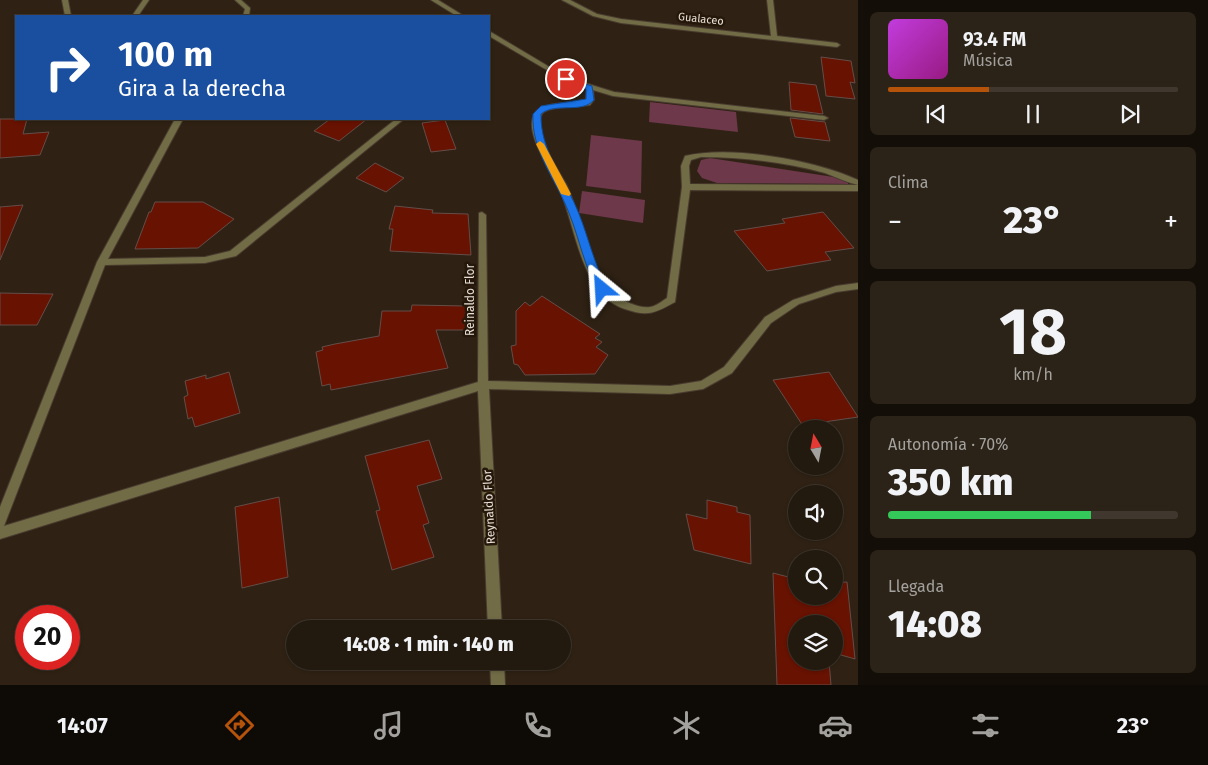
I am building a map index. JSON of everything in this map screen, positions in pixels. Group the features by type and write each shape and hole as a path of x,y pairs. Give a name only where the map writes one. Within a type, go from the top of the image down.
{"street":[{"path":"65,0 68,15"},
{"path":"136,15 146,0"},
{"path":"238,0 248,8 246,15"},
{"path":"434,0 459,15"},
{"name":"Gualaceo","path":"565,0 582,6 595,14 621,21 837,45"},
{"path":"582,6 588,0"},
{"path":"770,0 774,38"},
{"path":"490,34 566,79 590,87 623,95 824,118"},
{"path":"590,87 590,100 587,102 539,110 536,130 541,147 574,213 593,273 602,289 620,305 640,310 654,310 672,300 686,187 684,166 688,158 695,154 714,153 804,165 841,174 858,183"},
{"path":"0,522 102,262 178,120"},
{"path":"102,262 205,260 233,254 399,120"},
{"path":"686,187 858,188"},
{"name":"Reinaldo Flor","path":"482,215 482,385"},
{"path":"0,533 482,385 670,390 703,385 728,370 768,320 796,302 836,289 858,286"},
{"name":"Reynaldo Flor","path":"482,385 495,620"},
{"path":"497,670 498,685"}],"shaded area":[{"path":"650,102 736,112 738,132 649,122"},
{"path":"591,135 642,141 641,193 586,186"},
{"path":"710,158 840,178 848,181 848,184 717,183 702,178 697,171 701,160"},
{"path":"582,191 645,200 643,223 579,213"}],"building":[{"path":"821,57 851,61 855,83 850,82 855,99 826,96"},
{"path":"789,82 816,85 823,114 791,110"},
{"path":"790,118 825,122 830,141 795,137"},
{"path":"0,119 27,120 23,134 49,132 40,155 0,158"},
{"path":"329,120 366,120 339,141 314,131"},
{"path":"445,120 456,149 431,152 422,123"},
{"path":"375,163 404,178 386,192 356,178"},
{"path":"155,202 203,202 234,219 198,248 135,249 149,212 151,212"},
{"path":"23,205 0,260 0,207"},
{"path":"395,206 433,210 432,213 468,214 471,255 390,251 393,229 389,229"},
{"path":"823,212 854,248 825,252 831,260 767,271 734,231 785,223 782,219"},
{"path":"0,293 53,294 37,325 0,325"},
{"path":"542,296 600,334 595,338 602,342 596,347 608,355 595,374 525,375 518,365 514,364 511,346 516,345 516,311 525,302 530,306"},
{"path":"412,305 466,306 466,330 436,330 448,368 331,390 330,384 322,386 316,352 323,350 322,347 379,336 382,311 411,311"},
{"path":"229,372 240,413 195,427 192,417 188,419 184,397 188,395 185,381 206,375 206,379"},
{"path":"829,372 858,417 838,420 799,420 773,380"},
{"path":"429,440 442,479 417,486 429,523 423,525 434,557 392,570 376,511 380,510 365,456"},
{"path":"279,497 288,577 242,588 235,507"},
{"path":"707,500 737,507 737,512 750,515 751,564 694,550 686,514 707,519"},
{"path":"773,573 788,577 788,605 843,605 843,582 847,582 855,659 843,656 843,615 788,615 788,670 830,670 831,685 777,685"}],"slow traffic":[{"path":"540,144 566,194"}],"route":[{"path":"566,79 590,87 590,100 539,110 536,130 541,147 574,213 593,273 602,289"}]}
